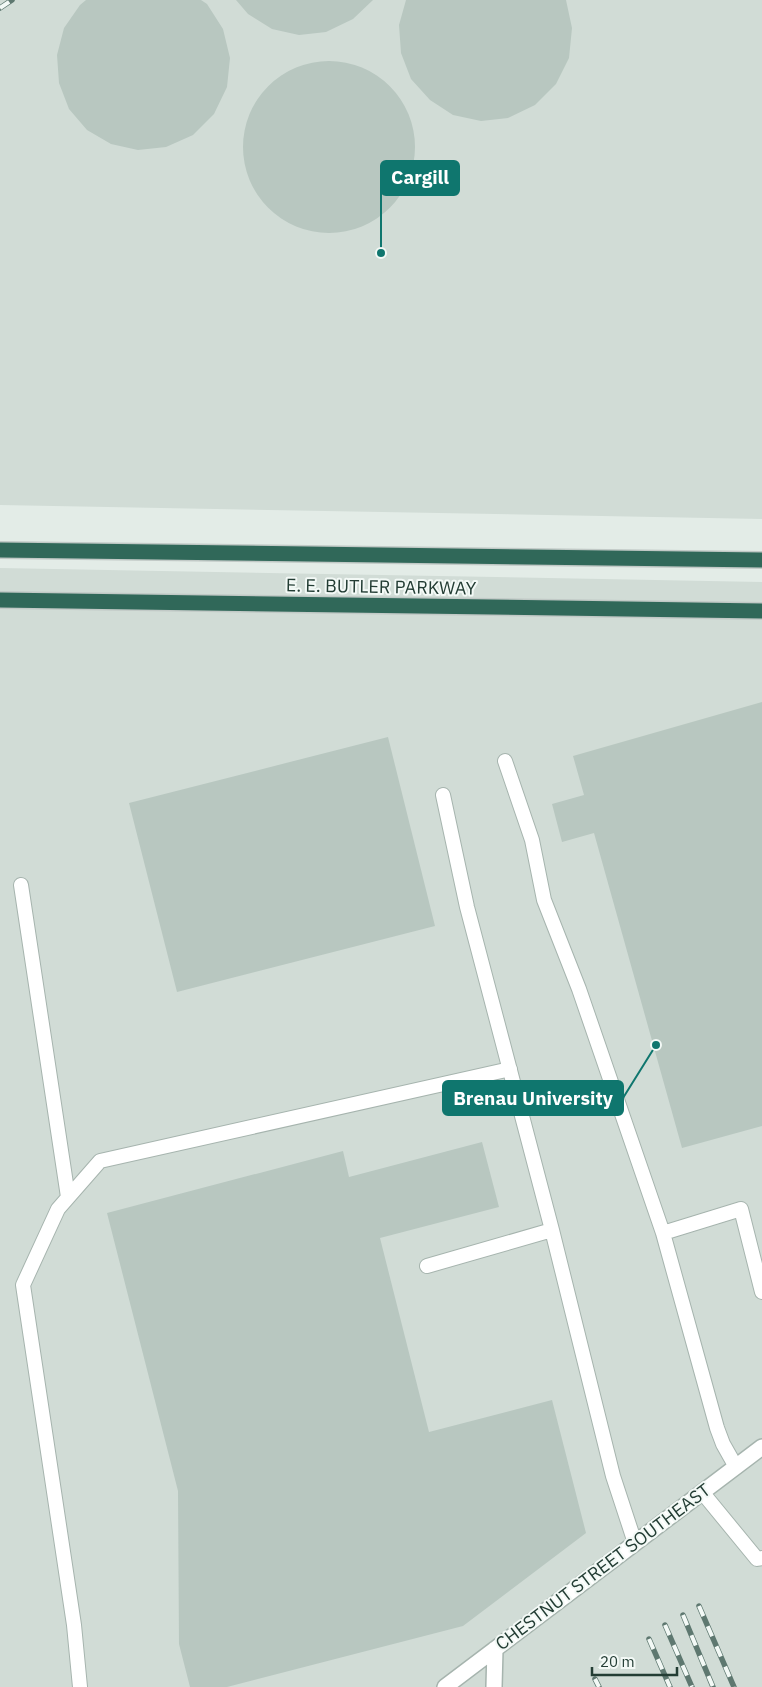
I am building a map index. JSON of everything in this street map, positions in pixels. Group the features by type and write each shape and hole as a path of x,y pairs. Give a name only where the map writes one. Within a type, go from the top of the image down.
{"highway":[{"name":"E. E. BUTLER PARKWAY","path":"0,550 762,560"},
{"name":"E. E. BUTLER PARKWAY","path":"0,600 762,611"}],"street":[{"name":"CHESTNUT STREET SOUTHEAST","path":"445,1687 494,1648 762,1447"},
{"path":"494,1648 494,1687"}],"lane":[{"path":"505,761 532,840 544,900 579,989 663,1233 716,1428 736,1466"},
{"path":"443,795 467,907 552,1230 613,1476 635,1542"},
{"path":"21,886 68,1197"},
{"path":"80,1687 74,1625 23,1284 58,1209 100,1161 510,1069"},
{"path":"663,1233 741,1209 762,1292"},
{"path":"427,1266 552,1230"},
{"path":"702,1492 757,1559 762,1558"}],"shaded area":[{"path":"0,0 762,0 762,519 0,505"},
{"path":"0,568 762,582 762,1687 0,1687"}],"building":[{"path":"86,0 201,0 207,4 223,29 230,58 227,87 214,114 193,135 166,147 138,150 111,144 87,130 69,109 59,83 57,55 64,28 80,5"},
{"path":"236,0 373,0 353,19 326,32 299,35 272,29 248,14"},
{"path":"406,0 566,0 572,28 569,58 556,84 535,105 508,118 481,121 453,115 430,100 411,79 401,53 399,25"},
{"path":"337,61 370,71 390,86 405,106 413,130 415,147 413,164 405,188 390,208 377,219 354,229 337,233 321,233 304,229 281,219 257,195 245,164 243,139 247,122 257,99 281,75 312,63"},
{"path":"762,702 762,1126 682,1148 594,833 562,842 552,804 584,795 573,756"},
{"path":"388,737 435,926 177,992 129,803"},
{"path":"482,1142 499,1207 380,1238 429,1432 552,1400 586,1533 463,1626 227,1687 190,1687 179,1644 178,1491 107,1213 343,1151 349,1177"}],"railway":[{"path":"0,8 12,0"},
{"path":"699,1606 734,1687"},
{"path":"683,1615 713,1687"},
{"path":"665,1625 692,1687"},
{"path":"649,1639 670,1687"},
{"path":"595,1679 599,1687"}],"place":[{"name":"Cargill","path":"381,253"},
{"name":"Brenau University","path":"656,1045"}]}
